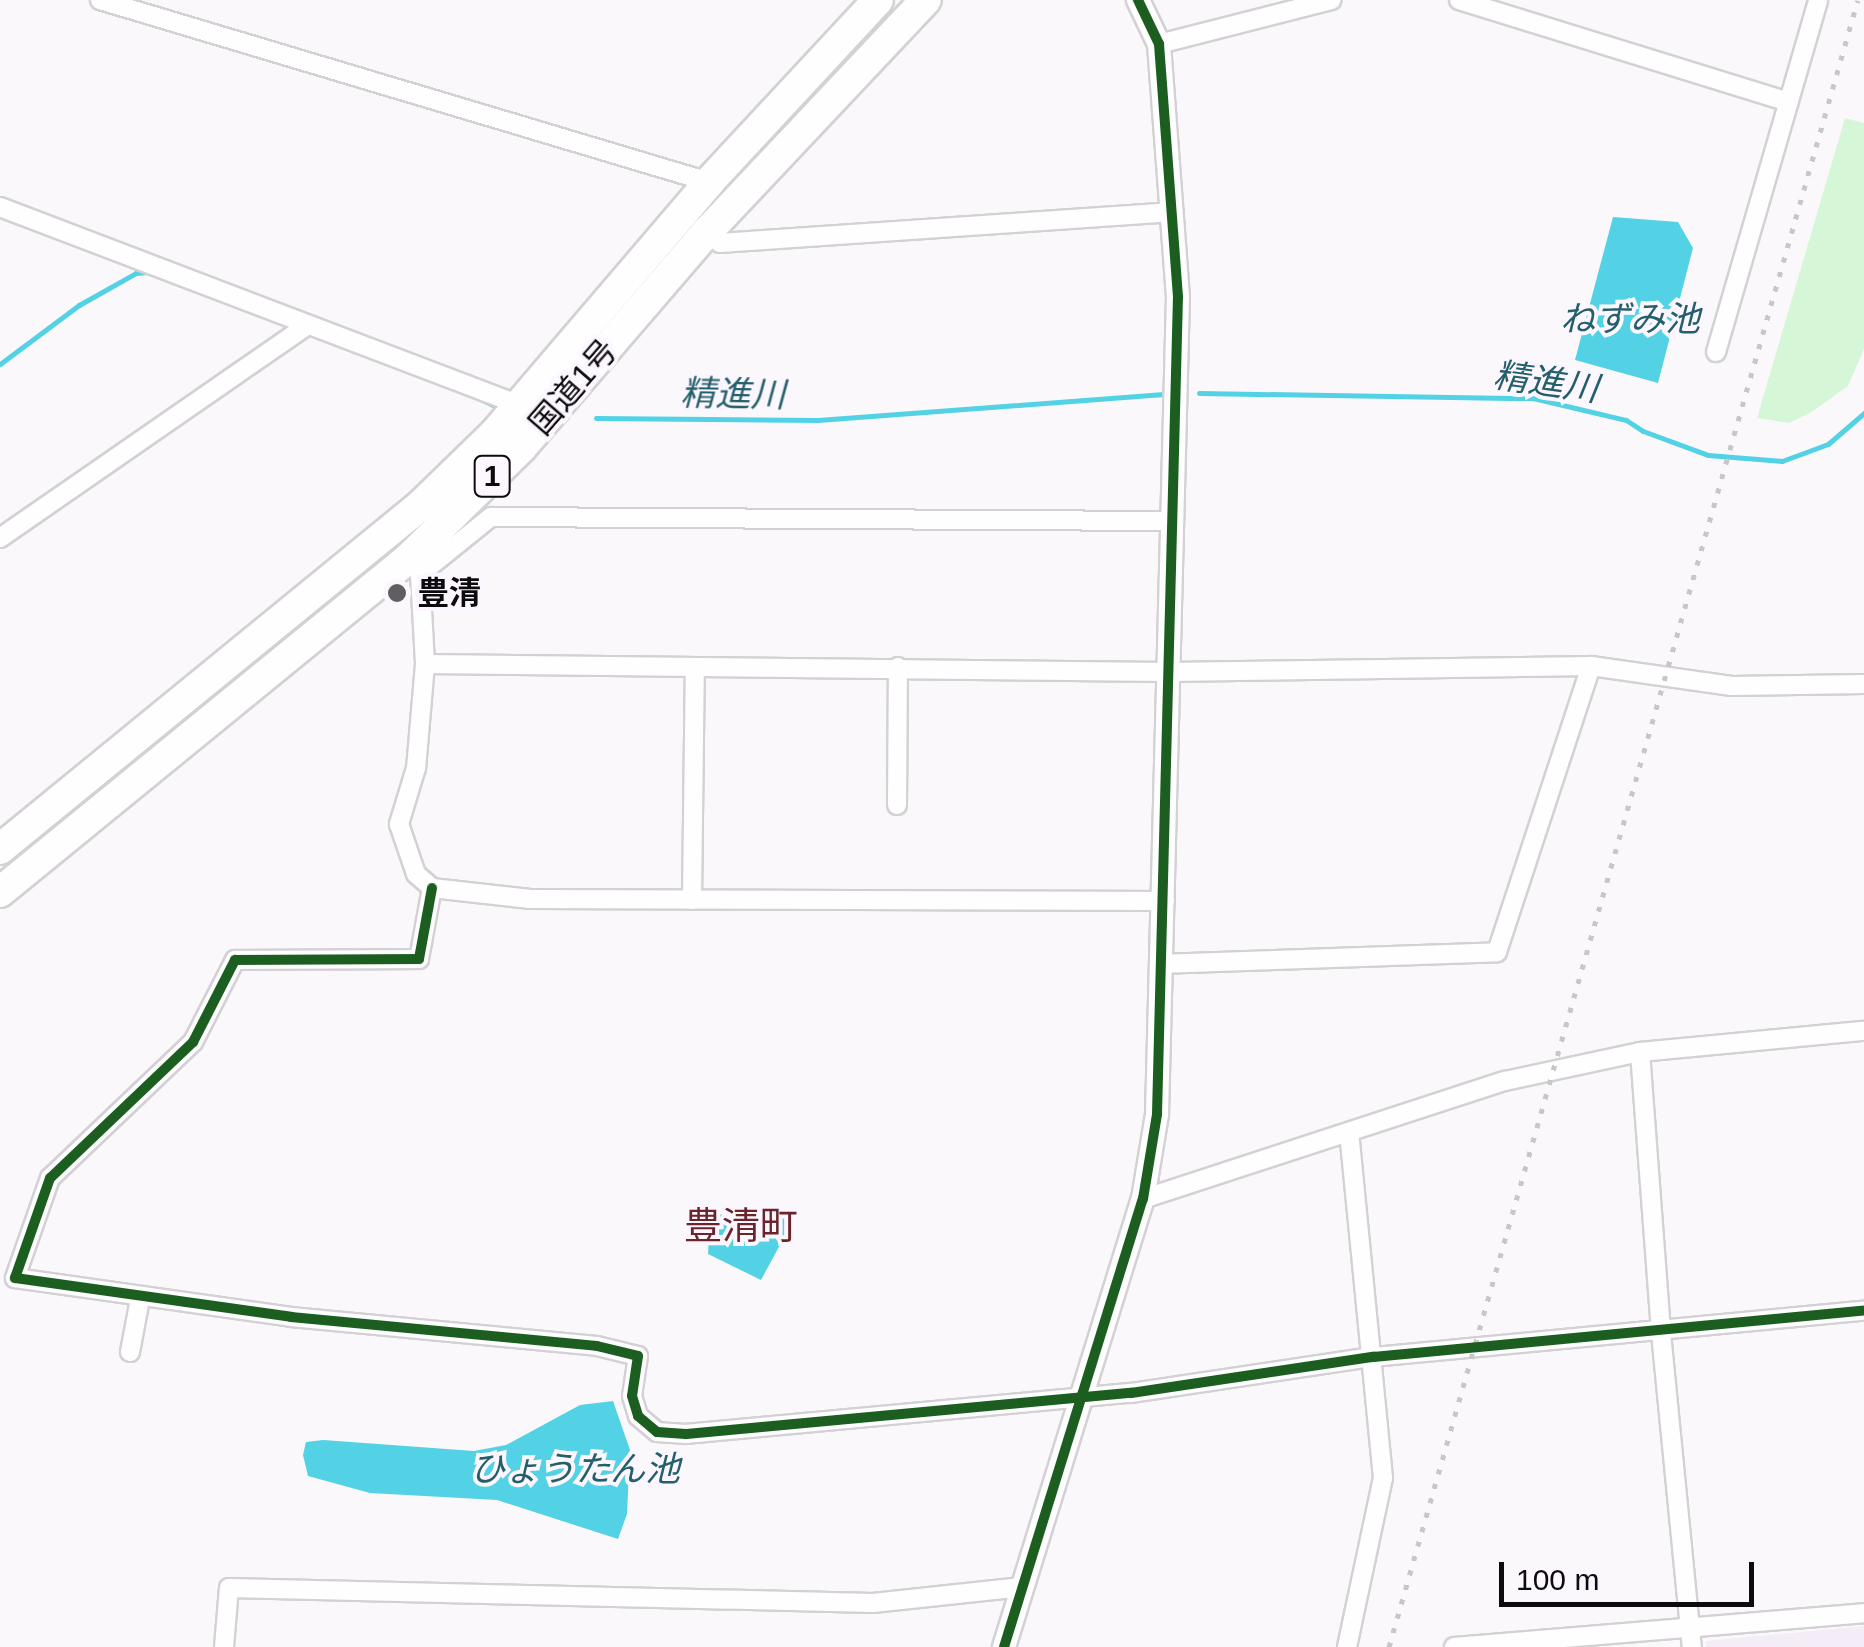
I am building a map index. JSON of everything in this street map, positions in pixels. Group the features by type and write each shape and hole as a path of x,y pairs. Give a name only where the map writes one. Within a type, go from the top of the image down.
{"highway":[{"name":"国道1号","path":"0,850 421,506 495,433 709,182 878,0"},
{"name":"国道1号","path":"0,892 415,566 707,232 926,0"}],"street":[{"path":"100,0 709,182"},
{"path":"1004,1647 1143,1199 1156,1114 1165,901 1178,296 1160,44 1138,0"},
{"path":"1160,44 1331,0"},
{"path":"1460,0 1789,102"},
{"path":"1716,352 1818,0"},
{"path":"0,207 517,404"},
{"path":"707,232 720,243 1170,212"},
{"path":"0,538 306,326"},
{"path":"1165,901 530,899 432,888 416,874 400,824 416,768 425,664 415,566 491,517 1171,521"},
{"path":"425,664 1167,672 1591,666 1732,686 1864,684"},
{"path":"1161,964 1497,952 1591,666"},
{"path":"692,900 695,667"},
{"path":"896,805 898,667"},
{"path":"432,888 419,958 234,960 193,1042 50,1178 15,1278 140,1299 209,1303 352,1323 505,1334 638,1356 632,1396 638,1416 657,1432 807,1424 1131,1393 1374,1357 1864,1311"},
{"path":"1143,1199 1505,1080 1640,1052 1864,1031"},
{"path":"1640,1052 1661,1333 1692,1647"},
{"path":"1347,1647 1383,1478 1349,1134"},
{"path":"130,1352 140,1299"},
{"path":"224,1647 229,1588 874,1603 1022,1587"},
{"path":"1454,1647 1864,1613"}],"shaded area":[{"path":"1864,1626 1864,1647 1706,1647 1706,1641"}],"green space":[{"path":"1845,118 1864,123 1864,349 1848,386 1810,413 1789,423 1757,418"}],"water":[{"name":"ねずみ池","path":"1613,217 1678,222 1693,248 1658,383 1575,360"},
{"path":"749,1211 794,1219 761,1280 708,1254 710,1216"},
{"name":"ひょうたん池","path":"613,1401 630,1450 627,1514 618,1539 497,1500 370,1493 308,1476 303,1455 306,1442 323,1440 474,1451 506,1445 580,1405"}],"waterway":[{"name":"精進川","path":"0,364 79,305 136,273 148,272"},
{"name":"精進川","path":"1199,393 1533,398 1626,420 1643,431 1708,455 1782,461 1828,444 1864,413"},
{"name":"精進川","path":"596,418 818,420 1167,394"},
{"name":"精進川","path":"478,398 499,408"}],"railway":[{"path":"1389,1647 1858,0"}],"cycle path":[{"path":"1004,1647 1143,1199 1157,1114 1178,297 1159,44 1138,0"},
{"path":"432,888 419,959 235,960 193,1042 50,1178 15,1278 291,1317 597,1346 638,1356 632,1396 638,1416 657,1432 686,1434 1131,1393 1373,1357 1864,1311"}],"place":[{"name":"豊清","path":"397,593"}],"district":[{"name":"豊清町","path":"741,1227"}]}
